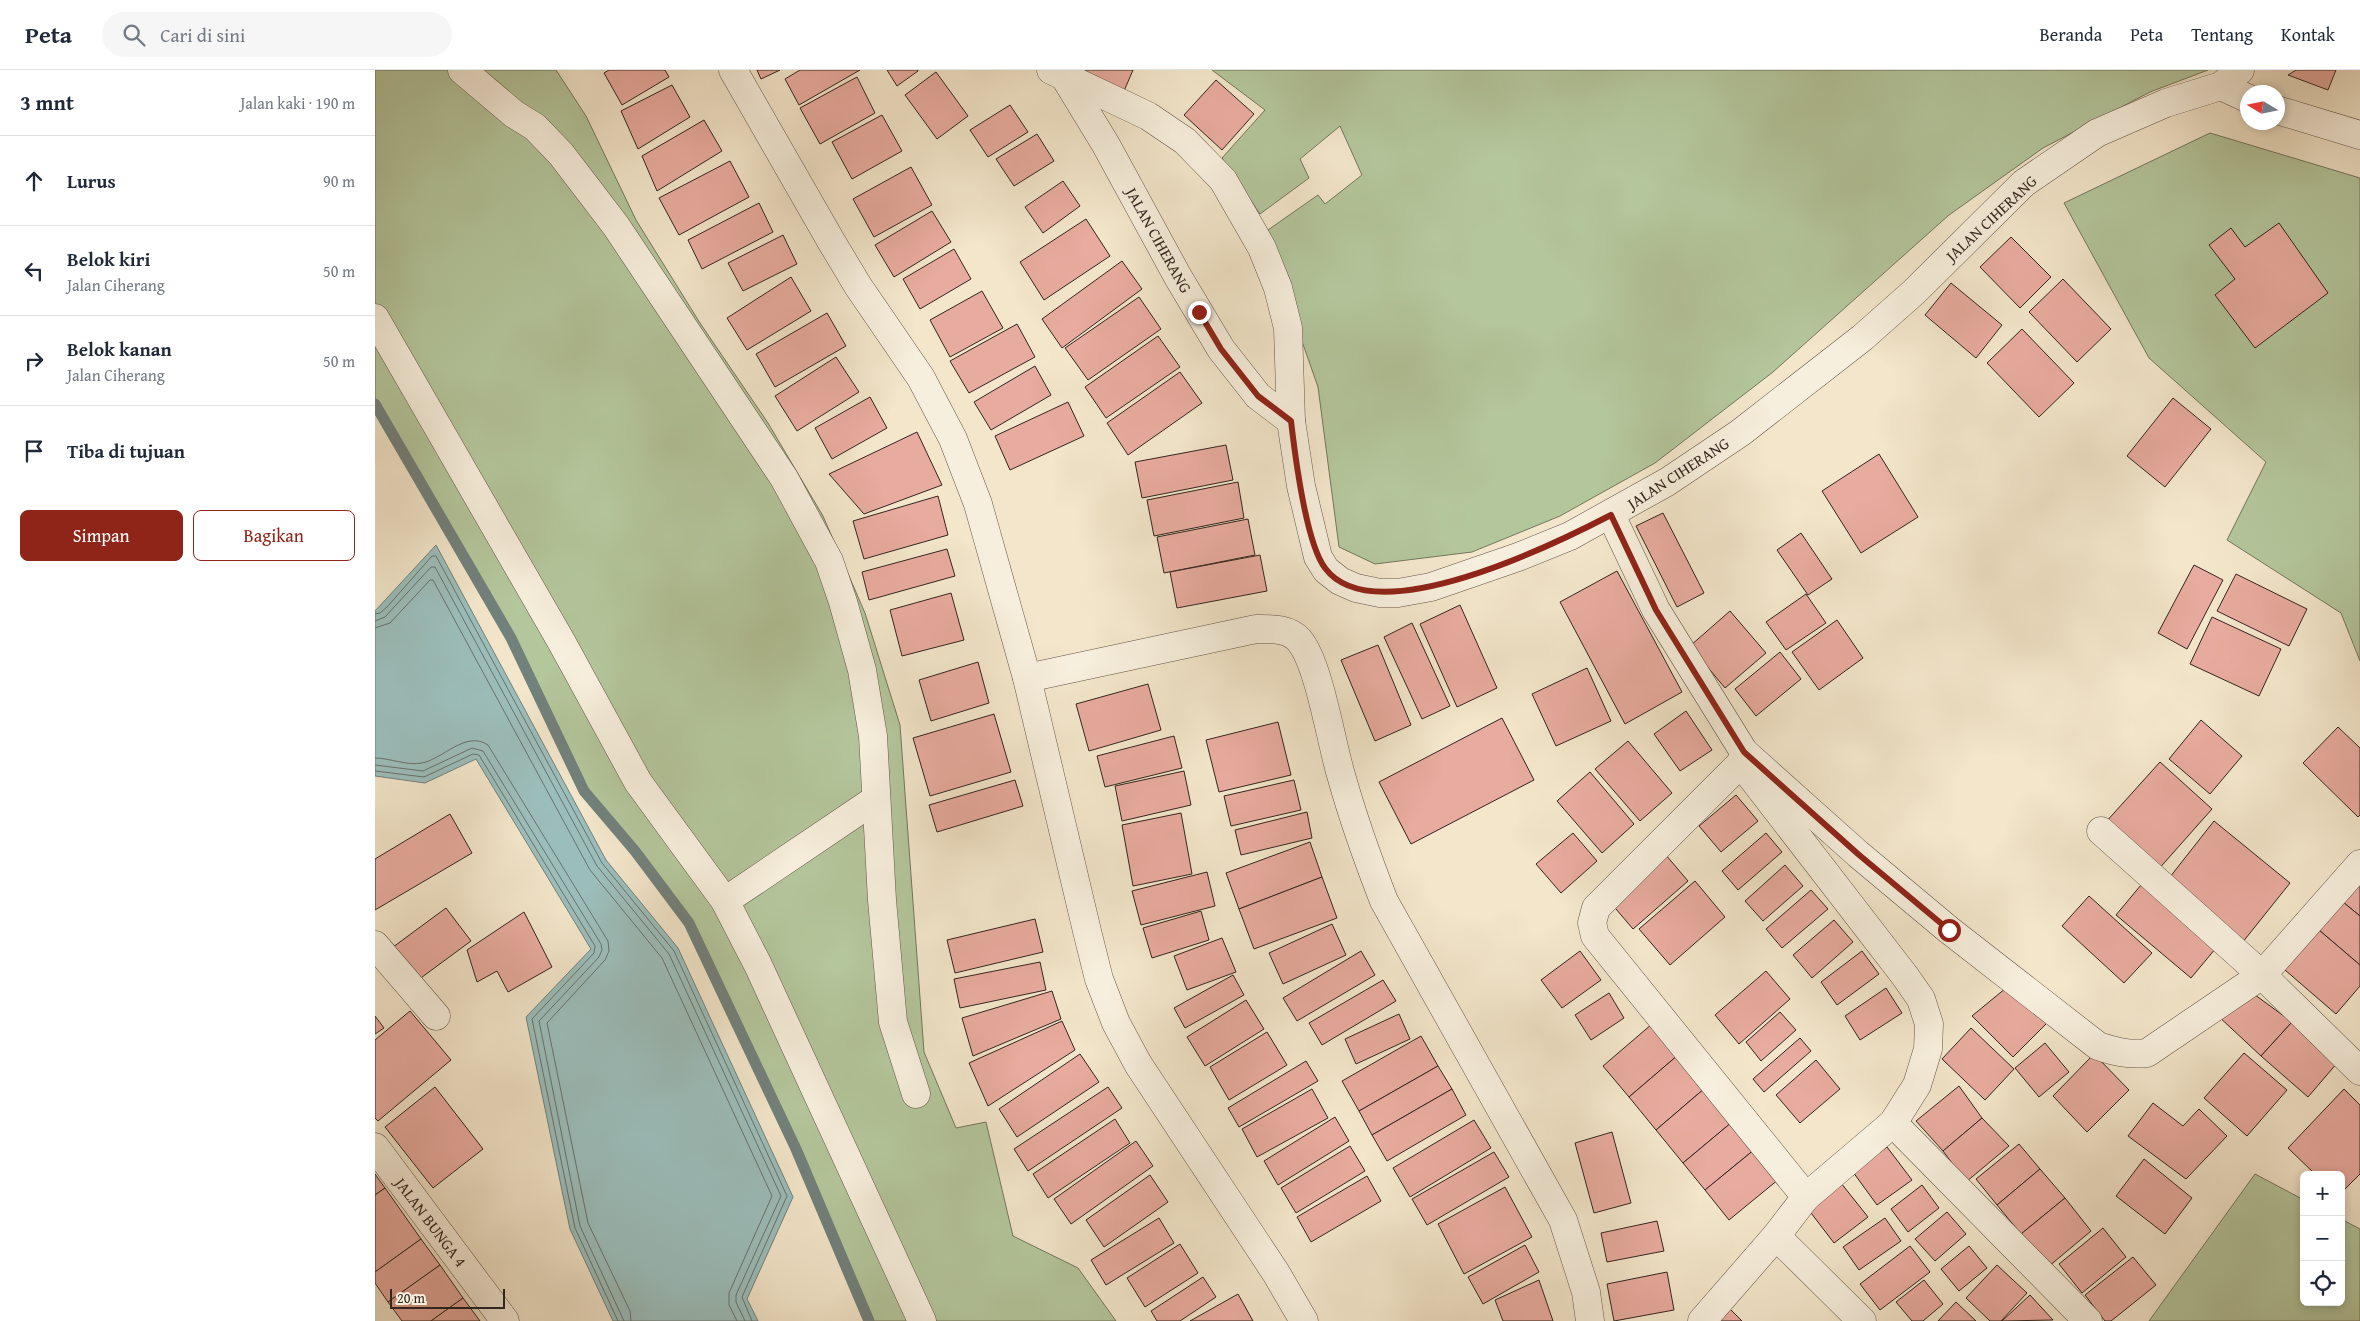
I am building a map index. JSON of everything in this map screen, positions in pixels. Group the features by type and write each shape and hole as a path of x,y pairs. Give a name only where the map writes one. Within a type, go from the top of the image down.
{"street":[{"path":"462,70 514,114 535,127 561,154 622,234 742,412 804,512 829,561 843,602 861,670 873,736 882,900 893,1022 917,1094"},
{"path":"733,70 858,286 921,378 953,439 978,504 1027,678 1099,980 1116,1023 1138,1064 1276,1273 1304,1321"},
{"path":"1057,73 1148,116 1185,141 1223,180 1262,248 1278,288 1288,328 1291,421"},
{"name":"JALAN CIHERANG","path":"1057,73 1106,144 1221,349 1258,396 1291,421 1301,486 1318,557 1326,570 1340,581 1356,588 1380,593 1398,593 1431,587 1469,576 1570,536 1611,515 1667,482 1740,433 1861,338 1914,292 2024,183 2064,154 2097,132 2230,78"},
{"path":"2230,78 2240,90"},
{"path":"2285,112 2360,135"},
{"path":"375,318 561,641 638,782 725,901 758,965 922,1321"},
{"path":"1611,515 1656,610 1742,757 1921,999 1929,1024 1928,1049 1917,1085 1893,1123 1806,1198 1776,1236 1702,1321"},
{"path":"1027,678 1256,629 1282,630 1298,639 1311,659 1341,776 1366,856 1384,901 1563,1220 1586,1292 1590,1321"},
{"path":"1742,757 1949,930 2099,1046 2126,1054 2147,1053 2262,975 2360,864"},
{"path":"1742,757 1596,908 1592,923 1595,936 1806,1198"},
{"path":"725,901 876,799"},
{"path":"2101,831 2262,975 2360,1070"},
{"path":"375,945 436,1016"},
{"path":"1893,1123 2089,1321"},
{"name":"JALAN BUNGA 4","path":"375,1147 505,1321"},
{"path":"1776,1236 1861,1321"}],"green space":[{"path":"375,70 556,70 586,116 636,220 700,323 768,423 823,516 865,613 900,725 924,1052 956,1128 986,1122 1013,1236 1078,1268 1116,1321 869,1321 796,1149 689,923 635,851 584,791 511,638 375,404"},
{"path":"1212,70 2208,70 2150,92 2043,148 1949,215 1773,372 1655,463 1560,516 1472,552 1375,564 1339,547 1318,387 1290,307 1268,230 1318,195 1325,204 1362,175 1340,126 1300,159 1309,178 1260,214 1222,158 1265,110"},
{"path":"2210,133 2360,178 2360,661 2341,613 2227,540 2266,462 2149,358 2064,203"},
{"path":"2255,1174 2300,1198 2300,1306 2345,1306 2345,1221 2360,1229 2360,1321 2149,1321"}],"water":[{"path":"436,545 606,860 678,948 793,1197 747,1299 758,1321 613,1321 570,1229 526,1017 591,949 476,759 425,783 375,776 375,611"}],"building":[{"path":"609,70 665,70 669,77 622,105 604,73"},
{"path":"757,70 780,70 761,79"},
{"path":"800,70 860,70 799,105 785,79"},
{"path":"887,70 918,70 918,71 897,86"},
{"path":"1086,70 1133,70 1124,91 1085,75"},
{"path":"2296,70 2336,70 2328,90 2288,75"},
{"path":"936,72 968,116 937,139 905,95"},
{"path":"857,77 875,113 820,144 800,108"},
{"path":"1216,80 1254,114 1222,150 1184,115"},
{"path":"672,85 690,117 638,149 621,111"},
{"path":"1010,105 1028,132 988,157 970,130"},
{"path":"882,115 902,151 852,179 832,142"},
{"path":"704,120 722,151 657,191 642,156"},
{"path":"1037,134 1054,161 1014,186 996,159"},
{"path":"730,161 749,197 679,235 659,198"},
{"path":"911,167 932,205 874,237 853,199"},
{"path":"1063,181 1080,206 1043,233 1025,207"},
{"path":"759,203 773,232 702,269 688,240"},
{"path":"932,211 951,242 894,277 875,245"},
{"path":"1086,219 1110,256 1044,300 1020,262"},
{"path":"2279,223 2328,293 2255,348 2215,295 2235,279 2209,245 2231,228 2245,247"},
{"path":"783,235 797,264 743,291 728,263"},
{"path":"2011,237 2051,277 2020,308 1980,267"},
{"path":"954,249 971,279 920,309 903,279"},
{"path":"1122,261 1142,289 1062,348 1042,319"},
{"path":"791,277 811,311 747,350 727,318"},
{"path":"2063,279 2111,329 2077,362 2029,312"},
{"path":"1951,283 2002,325 1976,358 1925,315"},
{"path":"982,291 1003,328 950,357 930,320"},
{"path":"1139,297 1161,329 1088,380 1065,348"},
{"path":"827,313 846,346 775,387 756,354"},
{"path":"1017,324 1035,357 969,393 950,361"},
{"path":"2022,329 2074,383 2039,417 1987,363"},
{"path":"1158,336 1180,367 1106,418 1085,387"},
{"path":"836,357 859,392 797,431 775,396"},
{"path":"1035,366 1051,395 991,430 974,402"},
{"path":"1180,372 1202,403 1128,455 1107,423"},
{"path":"870,397 887,428 832,459 815,428"},
{"path":"2173,398 2211,429 2165,487 2127,456"},
{"path":"1068,402 1084,436 1010,470 995,436"},
{"path":"917,432 942,485 864,514 829,474"},
{"path":"1226,445 1233,480 1142,498 1135,462"},
{"path":"1879,454 1918,517 1861,553 1822,491"},
{"path":"1238,482 1244,518 1154,536 1147,500"},
{"path":"938,496 948,535 864,559 853,521"},
{"path":"1663,513 1704,593 1677,607 1636,526"},
{"path":"1248,519 1255,555 1164,573 1157,537"},
{"path":"1801,533 1832,579 1808,595 1777,550"},
{"path":"947,549 955,576 869,600 862,572"},
{"path":"1260,555 1267,591 1177,608 1170,572"},
{"path":"2194,565 2223,580 2187,649 2158,633"},
{"path":"1617,571 1682,692 1625,724 1560,602"},
{"path":"2236,574 2307,609 2289,646 2217,611"},
{"path":"951,593 964,640 902,656 890,610"},
{"path":"1806,594 1826,623 1786,650 1766,622"},
{"path":"1460,605 1497,688 1457,707 1420,624"},
{"path":"1730,611 1766,653 1725,688 1690,646"},
{"path":"2212,617 2281,649 2259,696 2190,664"},
{"path":"1837,620 1863,658 1819,690 1792,652"},
{"path":"1412,623 1450,706 1422,719 1384,637"},
{"path":"1378,645 1411,725 1375,741 1341,660"},
{"path":"1780,652 1801,679 1756,716 1735,689"},
{"path":"978,662 989,703 931,721 919,680"},
{"path":"1587,668 1611,721 1556,746 1532,694"},
{"path":"1148,684 1161,730 1089,751 1076,704"},
{"path":"1686,711 1712,750 1680,771 1654,734"},
{"path":"994,714 1011,772 930,796 913,738"},
{"path":"1502,718 1534,780 1411,844 1379,782"},
{"path":"2201,720 2242,756 2210,794 2169,759"},
{"path":"1278,722 1291,775 1219,792 1206,740"},
{"path":"2338,727 2360,748 2360,815 2358,817 2303,763"},
{"path":"1174,736 1182,768 1105,787 1097,756"},
{"path":"1628,741 1672,793 1640,821 1595,769"},
{"path":"2160,762 2212,809 2157,871 2105,823"},
{"path":"1184,771 1191,805 1122,821 1115,786"},
{"path":"1590,772 1634,824 1602,853 1557,801"},
{"path":"1015,780 1023,806 937,832 929,805"},
{"path":"1294,780 1301,810 1231,826 1224,796"},
{"path":"1736,795 1758,821 1721,852 1699,826"},
{"path":"1307,812 1312,838 1241,855 1235,830"},
{"path":"1181,813 1192,874 1133,886 1122,825"},
{"path":"450,814 472,853 375,910 375,859"},
{"path":"2214,821 2290,883 2242,943 2166,882"},
{"path":"1573,833 1597,861 1561,893 1536,864"},
{"path":"1766,833 1782,852 1738,890 1722,871"},
{"path":"1310,842 1322,877 1239,909 1226,873"},
{"path":"1665,854 1688,881 1633,929 1610,902"},
{"path":"1785,865 1803,886 1763,921 1745,901"},
{"path":"1207,872 1215,906 1141,925 1132,891"},
{"path":"1322,877 1337,918 1254,949 1239,909"},
{"path":"2146,879 2221,942 2191,978 2116,915"},
{"path":"1695,881 1725,917 1670,965 1639,929"},
{"path":"2360,882 2360,916 2343,902"},
{"path":"1811,890 1828,909 1782,948 1766,929"},
{"path":"2089,896 2152,953 2124,983 2062,926"},
{"path":"2343,902 2360,916 2360,965 2319,930"},
{"path":"446,908 471,941 414,983 389,950"},
{"path":"1201,911 1209,940 1152,958 1143,928"},
{"path":"524,912 552,967 508,992 497,971 477,982 467,950"},
{"path":"1035,919 1043,952 955,973 947,940"},
{"path":"1834,920 1853,942 1812,978 1793,955"},
{"path":"1332,924 1346,955 1283,984 1269,953"},
{"path":"2319,930 2360,965 2360,986 2336,1014 2285,970"},
{"path":"1222,938 1236,972 1187,990 1174,956"},
{"path":"1361,951 1375,975 1297,1021 1283,998"},
{"path":"1580,951 1601,980 1562,1008 1541,980"},
{"path":"1862,951 1879,974 1837,1005 1821,982"},
{"path":"1040,962 1046,990 960,1008 954,979"},
{"path":"1766,971 1790,999 1739,1044 1715,1015"},
{"path":"1233,975 1244,995 1185,1028 1174,1008"},
{"path":"1383,980 1396,1001 1322,1045 1309,1023"},
{"path":"2012,983 2048,1022 2013,1057 1972,1016"},
{"path":"1886,988 1902,1013 1860,1040 1845,1016"},
{"path":"2247,989 2292,1022 2261,1056 2216,1014"},
{"path":"1052,991 1061,1019 973,1056 962,1018"},
{"path":"1609,993 1624,1018 1591,1040 1575,1015"},
{"path":"1246,1000 1264,1029 1205,1066 1187,1037"},
{"path":"410,1011 451,1060 378,1121 375,1118 375,1040"},
{"path":"1780,1012 1796,1030 1761,1061 1746,1042"},
{"path":"1399,1014 1410,1039 1356,1064 1345,1039"},
{"path":"375,1016 384,1028 375,1034"},
{"path":"1062,1021 1075,1050 988,1106 969,1063"},
{"path":"2292,1022 2338,1062 2308,1097 2261,1056"},
{"path":"1652,1024 1678,1055 1629,1097 1603,1066"},
{"path":"1971,1028 2014,1069 1985,1100 1942,1059"},
{"path":"1267,1032 1287,1065 1229,1100 1210,1067"},
{"path":"1421,1036 1438,1066 1359,1111 1342,1081"},
{"path":"1800,1038 1811,1051 1764,1092 1753,1079"},
{"path":"2045,1043 2069,1072 2039,1097 2015,1068"},
{"path":"2244,1053 2287,1090 2247,1136 2204,1098"},
{"path":"1080,1054 1099,1082 1017,1137 999,1109"},
{"path":"2094,1054 2129,1090 2087,1132 2053,1096"},
{"path":"1678,1055 1705,1088 1656,1130 1629,1097"},
{"path":"1816,1060 1840,1089 1800,1123 1776,1095"},
{"path":"1306,1061 1318,1081 1239,1127 1228,1108"},
{"path":"1438,1066 1452,1089 1372,1135 1359,1111"},
{"path":"1959,1086 1982,1118 1943,1151 1916,1121"},
{"path":"435,1087 483,1149 433,1188 385,1127"},
{"path":"1108,1087 1122,1108 1028,1171 1014,1149"},
{"path":"1705,1088 1732,1122 1683,1163 1656,1130"},
{"path":"1312,1089 1328,1118 1257,1157 1242,1129"},
{"path":"1452,1089 1466,1115 1387,1161 1372,1135"},
{"path":"2344,1089 2360,1105 2360,1174 2345,1189 2345,1171 2312,1171 2288,1148"},
{"path":"2153,1103 2183,1126 2199,1109 2227,1136 2186,1179 2128,1136"},
{"path":"1335,1117 1349,1141 1278,1185 1264,1161"},
{"path":"1982,1118 2009,1146 1966,1182 1943,1151"},
{"path":"1115,1119 1130,1143 1048,1198 1033,1174"},
{"path":"1474,1120 1491,1148 1410,1197 1393,1168"},
{"path":"1732,1122 1755,1149 1705,1190 1683,1163"},
{"path":"1612,1132 1631,1203 1594,1213 1575,1143"},
{"path":"1136,1141 1153,1166 1071,1224 1054,1199"},
{"path":"2019,1144 2040,1169 1997,1205 1976,1179"},
{"path":"1350,1146 1365,1171 1296,1213 1281,1188"},
{"path":"1887,1147 1912,1180 1877,1205 1853,1172"},
{"path":"1755,1149 1779,1179 1729,1220 1705,1190"},
{"path":"1494,1152 1509,1177 1427,1225 1412,1199"},
{"path":"2144,1159 2192,1198 2165,1234 2116,1196"},
{"path":"2040,1169 2065,1198 2021,1234 1997,1205"},
{"path":"375,1174 385,1188 375,1195"},
{"path":"1150,1175 1168,1202 1104,1247 1086,1220"},
{"path":"1367,1176 1381,1201 1311,1242 1297,1217"},
{"path":"1841,1183 1868,1217 1834,1243 1808,1209"},
{"path":"1922,1185 1939,1208 1908,1232 1891,1209"},
{"path":"1505,1187 1532,1237 1464,1274 1438,1224"},
{"path":"385,1188 421,1239 375,1272 375,1195"},
{"path":"2065,1198 2091,1231 2048,1267 2021,1234"},
{"path":"1947,1212 1966,1234 1935,1261 1915,1239"},
{"path":"1159,1218 1174,1243 1106,1285 1091,1260"},
{"path":"1885,1218 1901,1241 1859,1270 1843,1247"},
{"path":"1657,1221 1664,1251 1607,1262 1601,1233"},
{"path":"2103,1228 2126,1257 2082,1293 2059,1264"},
{"path":"421,1239 440,1265 388,1302 375,1283 375,1272"},
{"path":"1180,1244 1198,1273 1145,1307 1127,1278"},
{"path":"1525,1245 1539,1272 1483,1304 1468,1277"},
{"path":"1910,1246 1930,1272 1880,1310 1860,1284"},
{"path":"1969,1246 1987,1268 1959,1291 1941,1269"},
{"path":"2133,1257 2156,1285 2111,1321 2105,1321 2085,1295"},
{"path":"440,1265 463,1298 431,1321 402,1321 388,1302"},
{"path":"1997,1265 2027,1293 2001,1321 1990,1321 1966,1298"},
{"path":"1667,1272 1674,1310 1614,1321 1607,1284"},
{"path":"1203,1277 1216,1297 1180,1321 1157,1321 1151,1311"},
{"path":"1539,1280 1553,1321 1503,1321 1495,1300"},
{"path":"1924,1280 1943,1304 1923,1321 1912,1321 1896,1302"},
{"path":"1238,1294 1253,1321 1190,1321"},
{"path":"2030,1295 2053,1320 2002,1321"},
{"path":"463,1298 480,1321 431,1321"},
{"path":"1723,1302 1742,1321 1705,1321"},
{"path":"1956,1302 1976,1321 1938,1321"}],"waterway":[{"path":"375,404 511,638 584,791 635,851 689,923 796,1149 869,1321"}],"route":[{"path":"1199,312 1221,349 1258,396 1291,421 1295,454 1312,537 1318,557 1326,570 1340,581 1356,588 1380,593 1398,593 1431,587 1469,576 1518,557 1570,536 1611,515 1656,610 1744,752 1858,854 1949,930"}]}
